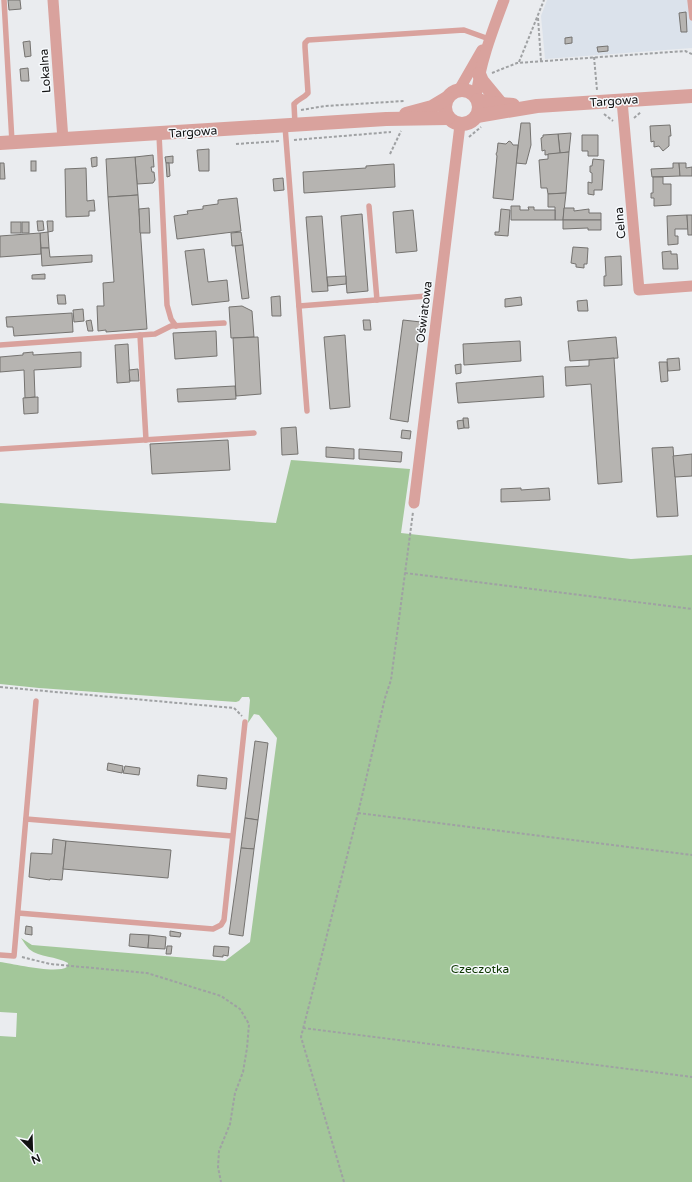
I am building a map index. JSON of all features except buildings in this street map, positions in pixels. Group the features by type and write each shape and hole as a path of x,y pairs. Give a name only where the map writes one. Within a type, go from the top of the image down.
{"street":[{"name":"Lokalna","path":"53,0 63,140"},
{"path":"477,98 468,91 459,90 452,93 447,98 445,102 445,111 454,122 470,123 481,120 477,98 479,74 489,39 504,0"},
{"path":"459,90 489,39"},
{"path":"479,74 482,81 501,104"},
{"name":"Targowa","path":"477,98 488,103 537,106 692,96"},
{"name":"Targowa","path":"386,119 427,109 437,105 447,98"},
{"name":"Celna","path":"622,101 639,290 692,286"},
{"name":"Targowa","path":"481,120 537,106"},
{"name":"Targowa","path":"6,143 386,119 454,122"},
{"name":"Oświatowa","path":"414,503 454,122"}],"lane":[{"path":"4,0 6,143"},
{"path":"690,0 692,18"},
{"path":"306,411 286,140 294,111 294,104 308,93 304,47 305,43 308,40 464,30 489,39"},
{"path":"159,134 167,305 171,319 176,326"},
{"path":"369,206 377,300"},
{"path":"299,306 427,296"},
{"path":"0,345 155,334 171,326 224,322"},
{"path":"140,335 146,440"},
{"path":"0,449 254,433"},
{"path":"0,955 14,956 36,702"},
{"path":"18,913 213,929 221,924 224,920 244,722"},
{"path":"26,820 232,836"}],"path":[{"path":"520,62 544,0"},
{"path":"538,16 541,61"},
{"path":"479,74 486,76 520,62 685,51 692,54"},
{"path":"594,57 598,114 604,114 616,122"},
{"path":"294,111 324,106 410,101"},
{"path":"632,122 634,118 642,111"},
{"path":"465,141 481,120"},
{"path":"390,154 401,131"},
{"path":"236,144 406,131"},
{"path":"344,1182 302,1045 301,1037 358,812 385,698 391,680 414,503"},
{"path":"405,574 692,609"},
{"path":"0,687 234,708 241,714 244,722"},
{"path":"358,812 692,854"},
{"path":"14,956 50,964 147,973 222,996 240,1009 249,1024 247,1048 243,1072 235,1093 230,1124 219,1151 218,1167 221,1182"},
{"path":"303,1028 692,1077"}],"shaded area":[{"path":"547,0 692,0 692,48 545,59 541,16"}],"green space":[{"name":"Czeczotka","path":"291,460 410,469 401,533 631,559 692,555 692,1182 0,1182 0,1036 16,1037 17,1013 0,1012 0,962 45,969 62,969 67,967 68,963 33,952 21,938 32,945 225,961 250,942 277,738 259,715 254,714 248,723 249,697 242,697 236,702 0,684 0,503 276,523"}]}
